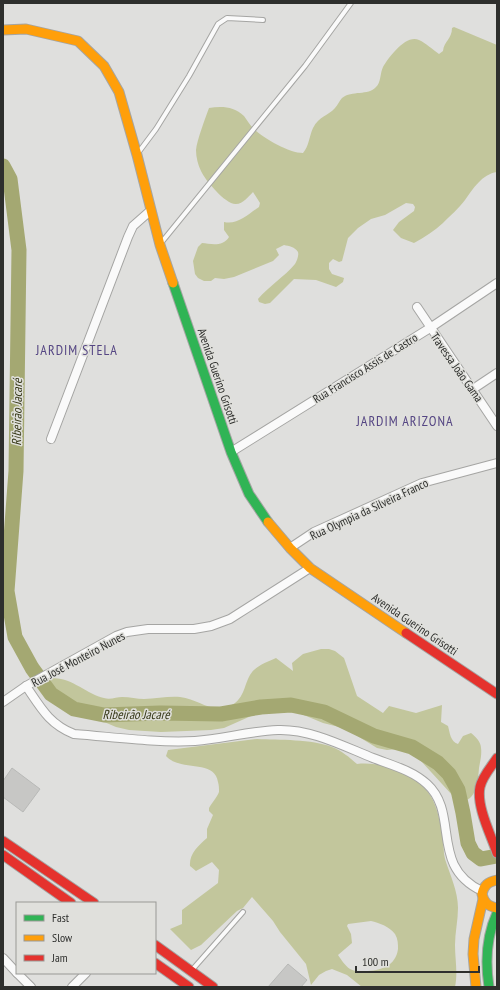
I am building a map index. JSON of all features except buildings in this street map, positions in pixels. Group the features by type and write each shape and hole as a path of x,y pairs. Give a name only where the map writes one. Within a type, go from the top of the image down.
{"main road":[{"name":"Avenida Guerino Grisotti","path":"3,30 26,29 78,41 104,66 119,92 160,245 231,452 249,494 263,517 310,568 497,694"},
{"path":"496,849 480,800 480,789 484,779 497,758"},
{"path":"3,841 93,902"},
{"path":"3,855 70,902"},
{"path":"476,987 472,954 474,939 486,884 493,880 497,880"},
{"path":"483,895 489,906 497,913 487,944 486,962 489,987"},
{"path":"156,946 214,987"},
{"path":"156,964 189,987"}],"street":[{"path":"50,439 128,237 133,226 150,211"},
{"name":"Rua Francisco Assis de Castro","path":"231,452 430,328 497,283"},
{"name":"Travessa João Gama","path":"416,307 497,426"},
{"path":"473,389 497,373"},
{"name":"Rua Olympia da Silveira Franco","path":"290,548 314,532 422,483 497,463"},
{"name":"Rua José Monteiro Nunes","path":"3,702 26,686 36,682 116,636 127,632 148,629 194,629 211,626 230,619 310,568"},
{"path":"26,686 49,719 62,730 74,734 166,741 195,741 278,730 294,730 315,735 420,777 433,789 441,806 450,858 456,870 483,895"},
{"path":"3,958 16,972"},
{"path":"18,974 31,987"},
{"path":"72,987 85,974"}],"lane":[{"path":"160,245 305,66 351,3"},
{"path":"137,155 156,129 189,76 218,24 227,18 263,20"},
{"path":"191,970 244,912"}],"green space":[{"path":"454,27 497,45 497,172 492,173 482,179 460,206 443,223 414,243 401,238 393,230 399,222 414,211 415,207 413,204 406,203 385,215 371,219 358,228 348,238 342,261 339,262 333,259 329,263 329,269 332,274 344,278 343,282 336,287 316,280 294,279 270,303 265,304 259,302 258,299 262,294 295,264 298,255 297,250 284,245 276,249 279,255 273,261 234,277 224,279 215,278 211,281 204,281 198,278 195,274 193,261 198,247 202,243 220,244 224,242 229,237 224,230 224,222 234,222 243,218 259,207 260,203 253,192 246,200 239,204 227,201 216,191 201,171 197,161 196,150 199,135 209,108 223,107 236,110 244,116 257,132 284,148 303,153 315,124 332,111 342,98 350,94 373,90 379,83 383,67 403,43 414,39 419,40 439,54 443,51 451,35 452,28"},
{"path":"321,649 335,651 344,658 357,696 383,713 389,706 416,713 442,705 441,722 448,726 455,743 458,744 463,736 471,733 475,736 481,746 481,753 478,780 474,793 471,797 466,800 460,800 453,796 421,761 409,752 398,749 387,750 377,748 351,732 299,713 278,711 267,712 251,716 224,728 211,730 161,732 129,730 116,727 69,707 53,692 48,684 48,679 63,679 106,699 122,697 144,699 180,697 193,700 210,707 222,708 234,704 241,697 250,675 255,669 276,658 293,671 292,663 303,654"},
{"path":"257,739 295,740 324,744 345,754 357,764 380,765 403,772 414,778 430,795 438,813 443,838 444,856 457,895 458,917 455,940 455,987 362,987 347,975 332,969 319,975 311,985 306,964 273,921 252,897 243,908 237,911 201,945 191,950 170,929 182,924 182,910 218,883 219,870 212,862 196,871 190,866 190,862 197,847 207,838 207,829 213,815 209,811 209,808 219,792 219,786 215,775 211,770 172,761 166,756 168,750","holes":["371,921 381,924 393,931 398,943 397,955 391,963 382,969 371,971 352,970 346,966 338,955 352,943 351,934 347,926 348,924"]}],"waterway":[{"name":"Ribeirão Jacaré","path":"3,166 10,179 19,250 16,471 7,591 15,637 32,668 51,694 74,709 104,715 160,713 221,714 261,707 291,705 324,712 374,736 412,747 438,763 449,774 458,790 468,843 473,853 481,859 497,856"}],"traffic: fast":[{"path":"173,283 231,452 249,494 268,522"},
{"path":"489,987 487,949 493,922 497,913"}],"traffic: slow":[{"path":"3,30 26,29 78,41 104,66 119,92 160,245 173,283"},
{"path":"268,522 290,548 310,568 406,633"},
{"path":"497,880 487,884 482,894 487,904 497,908"},
{"path":"476,987 473,954 474,939 483,899"}],"traffic: jam":[{"path":"406,633 497,694"},
{"path":"497,758 483,780 479,795 482,811 497,853"},
{"path":"3,841 93,902"},
{"path":"3,855 70,902"},
{"path":"156,946 213,987"},
{"path":"156,964 189,987"}],"district":[{"name":"JARDIM STELA","path":"77,350"},
{"name":"JARDIM ARIZONA","path":"405,421"}]}
